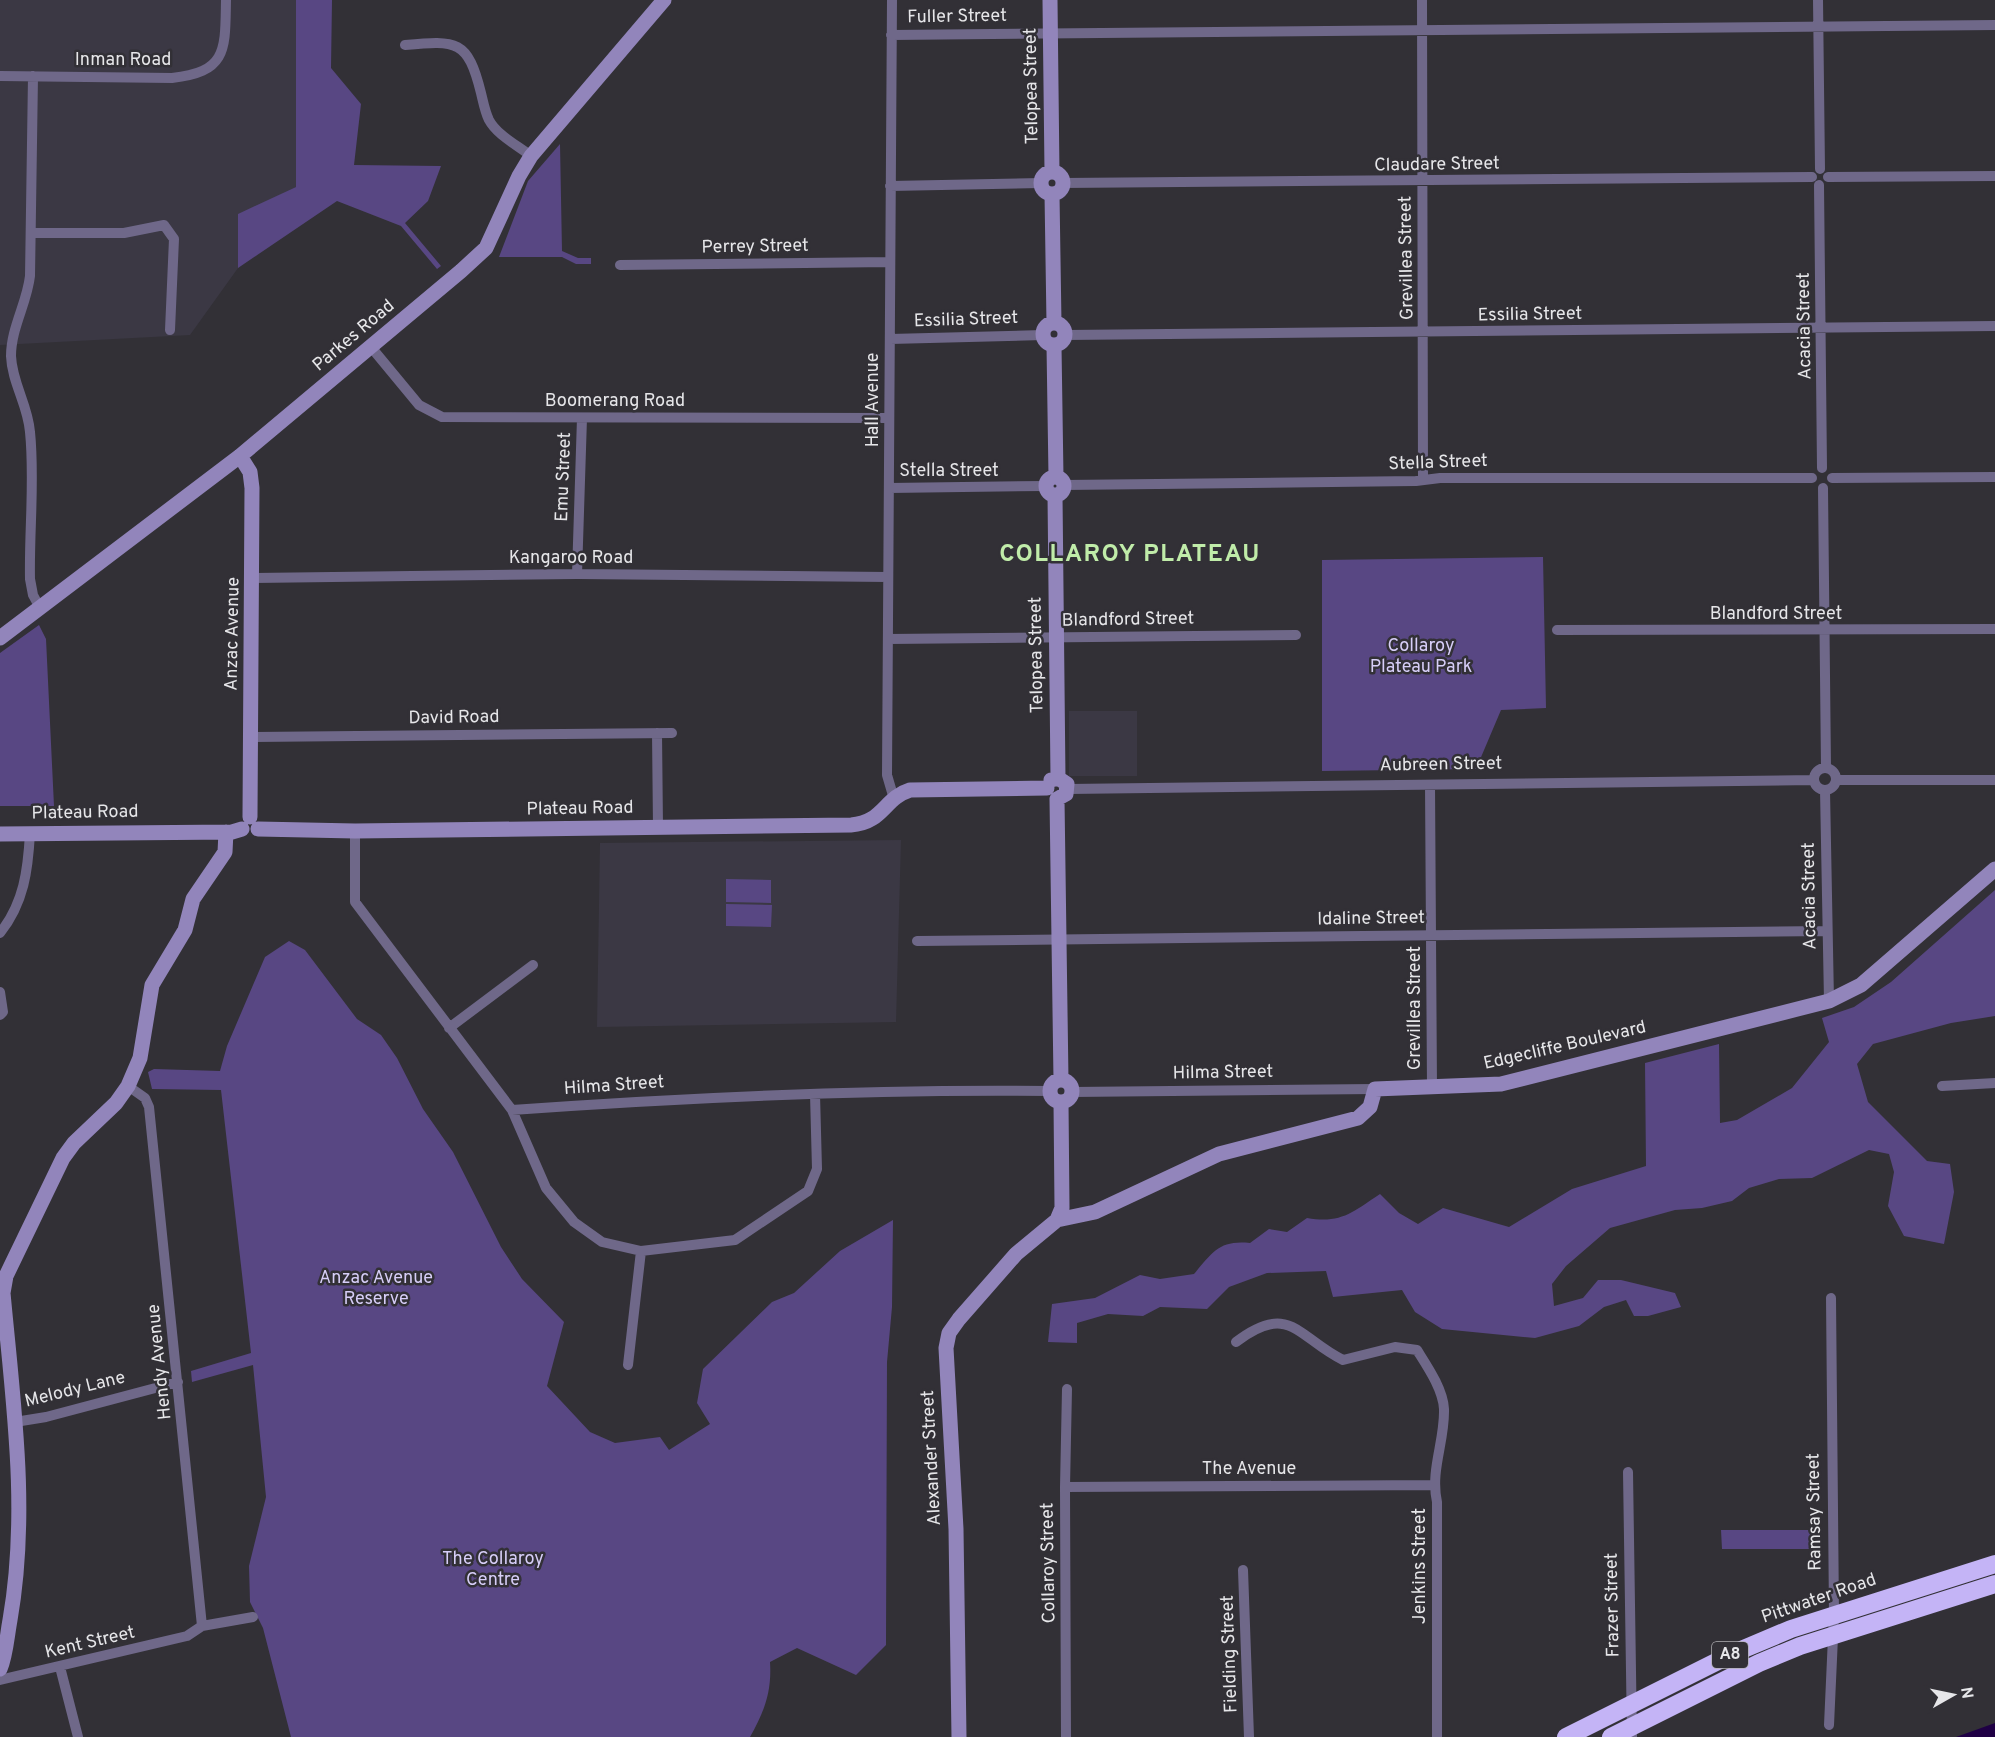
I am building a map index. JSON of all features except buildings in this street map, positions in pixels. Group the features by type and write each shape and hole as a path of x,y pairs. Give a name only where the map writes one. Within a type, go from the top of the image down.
{"highway":[{"name":"Pittwater Road","path":"1566,1737 1734,1653 1791,1629 1995,1564"},
{"name":"A8","path":"1611,1737 1632,1732 1759,1663 1833,1635 1995,1584"}],"street":[{"name":"Inman Road","path":"0,76 172,78 195,75 213,64 220,54 225,38 226,0"},
{"name":"Parkes Road","path":"0,638 240,456 486,248 519,176 531,156 664,0"},
{"name":"Hall Avenue","path":"892,0 887,775 894,799"},
{"name":"Telopea Street","path":"1050,0 1052,183 1059,329"},
{"name":"Grevillea Street","path":"1422,0 1425,332 1423,479"},
{"name":"Acacia Street","path":"1818,0 1822,468"},
{"name":"Fuller Street","path":"891,35 1422,28 1995,25"},
{"path":"405,45 436,42 451,44 464,51 474,63 487,117 494,128 531,156"},
{"path":"33,76 32,232 28,296 18,320 11,355 16,383 31,435 30,579 33,595 40,608"},
{"name":"Claudare Street","path":"891,186 1995,176"},
{"path":"32,232 124,233 164,225 170,230 174,239 170,330"},
{"name":"Perrey Street","path":"620,265 890,262"},
{"path":"1047,325 1059,329 1060,344 1054,346 1045,341 1042,334 1047,325"},
{"name":"Essilia Street","path":"1059,329 1425,332 1995,326"},
{"name":"Essilia Street","path":"890,339 1042,334"},
{"name":"Telopea Street","path":"1054,346 1062,1208 1057,1220"},
{"name":"Boomerang Road","path":"371,347 419,405 442,417 889,418"},
{"name":"Emu Street","path":"577,574 582,418"},
{"name":"Anzac Avenue","path":"240,456 252,477 250,825"},
{"path":"1822,468 1828,469 1832,477 1831,483 1823,488 1814,484 1812,478 1814,472 1822,468"},
{"path":"1832,477 1995,477"},
{"name":"Stella Street","path":"889,488 1423,479 1812,478"},
{"path":"1823,488 1826,768"},
{"name":"Kangaroo Road","path":"253,578 577,574 888,577"},
{"name":"Blandford Street","path":"1557,630 1995,629"},
{"name":"Blandford Street","path":"888,639 1296,635"},
{"path":"657,733 658,827"},
{"name":"David Road","path":"251,737 672,733"},
{"path":"1826,768 1833,772 1836,780 1833,787 1825,790 1817,786 1814,780 1818,771 1826,768"},
{"name":"Aubreen Street","path":"894,799 910,790 1814,780"},
{"path":"1836,780 1995,780"},
{"name":"Grevillea Street","path":"1430,785 1432,1088"},
{"name":"Acacia Street","path":"1825,790 1829,1001"},
{"name":"Plateau Road","path":"0,834 226,832 250,825 355,831 859,824 873,820 894,799"},
{"path":"355,831 355,902 512,1110 546,1188 574,1222 602,1242 641,1251 735,1240 808,1191 817,1169 814,1094"},
{"path":"0,1669 14,1599 21,1522 15,1422 3,1293 6,1275 63,1158 74,1143 116,1103 128,1086 140,1058 152,985 185,930 193,899 225,852 226,832"},
{"path":"0,933 22,894 28,864 30,833"},
{"name":"Edgecliffe Boulevard","path":"1375,1089 1502,1084 1829,1001 1861,985 1995,869"},
{"name":"Idaline Street","path":"917,941 1826,931"},
{"path":"449,1028 533,965"},
{"path":"0,992 3,1012 0,1015"},
{"path":"1942,1086 1995,1083"},
{"name":"Hendy Avenue","path":"128,1086 145,1098 149,1107 202,1626"},
{"path":"1057,1220 1095,1212 1219,1154 1358,1118 1370,1107 1375,1089"},
{"name":"Hilma Street","path":"512,1110 653,1100 888,1090 1375,1089"},
{"name":"Alexander Street","path":"959,1737 956,1529 946,1348 949,1333 1016,1254 1057,1220"},
{"path":"628,1365 641,1251"},
{"name":"Ramsay Street","path":"1829,1725 1834,1615 1831,1298"},
{"name":"Jenkins Street","path":"1236,1342 1257,1326 1277,1323 1299,1329 1329,1354 1343,1360 1395,1347 1417,1350 1431,1373 1444,1409 1433,1485 1437,1502 1437,1737"},
{"name":"Melody Lane","path":"15,1422 46,1417 178,1382"},
{"name":"Collaroy Street","path":"1066,1737 1067,1389"},
{"name":"Frazer Street","path":"1628,1472 1632,1732"},
{"name":"The Avenue","path":"1065,1487 1433,1485"},
{"name":"Fielding Street","path":"1243,1570 1249,1737"},
{"path":"202,1626 253,1617"},
{"name":"Kent Street","path":"0,1680 188,1636 202,1626"},
{"path":"60,1667 78,1737"}],"shaded area":[{"path":"0,0 296,0 296,187 238,216 238,268 190,335 0,345"},
{"path":"1069,711 1137,711 1137,776 1069,776"},
{"path":"901,840 896,1022 597,1027 600,843"},
{"path":"1995,1723 1995,1737 1956,1737"}],"green space":[{"path":"296,0 332,0 331,68 361,104 354,165 441,166 428,201 405,223 441,266 437,269 401,226 337,201 238,268 238,214 296,187"},
{"path":"560,144 562,251 578,258 591,258 591,264 576,264 562,257 499,257 528,181"},
{"name":"Collaroy Plateau Park","path":"1543,557 1546,708 1501,710 1476,769 1322,771 1322,560"},
{"path":"39,625 46,639 54,806 0,806 0,653"},
{"path":"726,879 771,880 771,903 726,902"},
{"path":"1995,890 1995,1016 1951,1023 1873,1044 1857,1064 1868,1102 1927,1161 1950,1164 1954,1192 1944,1244 1904,1236 1888,1206 1894,1172 1889,1154 1869,1150 1812,1178 1779,1179 1749,1188 1732,1201 1702,1208 1675,1210 1610,1228 1566,1266 1552,1284 1554,1306 1583,1298 1598,1280 1621,1280 1675,1293 1681,1307 1648,1316 1634,1316 1626,1300 1604,1307 1579,1326 1535,1338 1442,1329 1415,1312 1402,1290 1333,1297 1326,1271 1267,1273 1229,1287 1207,1309 1160,1307 1143,1316 1108,1314 1077,1323 1077,1343 1048,1342 1052,1304 1095,1298 1140,1275 1160,1279 1194,1274 1212,1254 1224,1246 1231,1243 1250,1243 1269,1229 1287,1232 1307,1218 1338,1218 1354,1211 1380,1194 1399,1213 1418,1224 1443,1208 1509,1227 1572,1189 1646,1166 1645,1063 1719,1044 1720,1123 1737,1120 1792,1088 1829,1042 1822,1018 1854,1007 1891,982"},
{"path":"726,904 772,905 771,927 726,926"},
{"path":"289,941 305,950 357,1019 381,1035 397,1058 423,1109 453,1152 501,1247 522,1279 564,1322 547,1386 590,1432 615,1443 660,1437 669,1450 710,1424 697,1403 703,1369 772,1302 794,1293 840,1251 893,1220 892,1307 887,1362 886,1645 856,1675 797,1648 770,1662 770,1683 766,1701 750,1737 291,1737 263,1628 250,1602 249,1566 266,1497 253,1365 192,1382 191,1371 251,1353 221,1090 152,1089 148,1072 154,1069 220,1071 227,1046 265,957"},
{"path":"1721,1530 1816,1530 1817,1549 1722,1549"}],"district":[{"name":"COLLAROY PLATEAU","path":"1130,555"}],"park label":[{"name":"Anzac Avenue Reserve","path":"376,1288"},
{"name":"The Collaroy Centre","path":"493,1569"}]}
